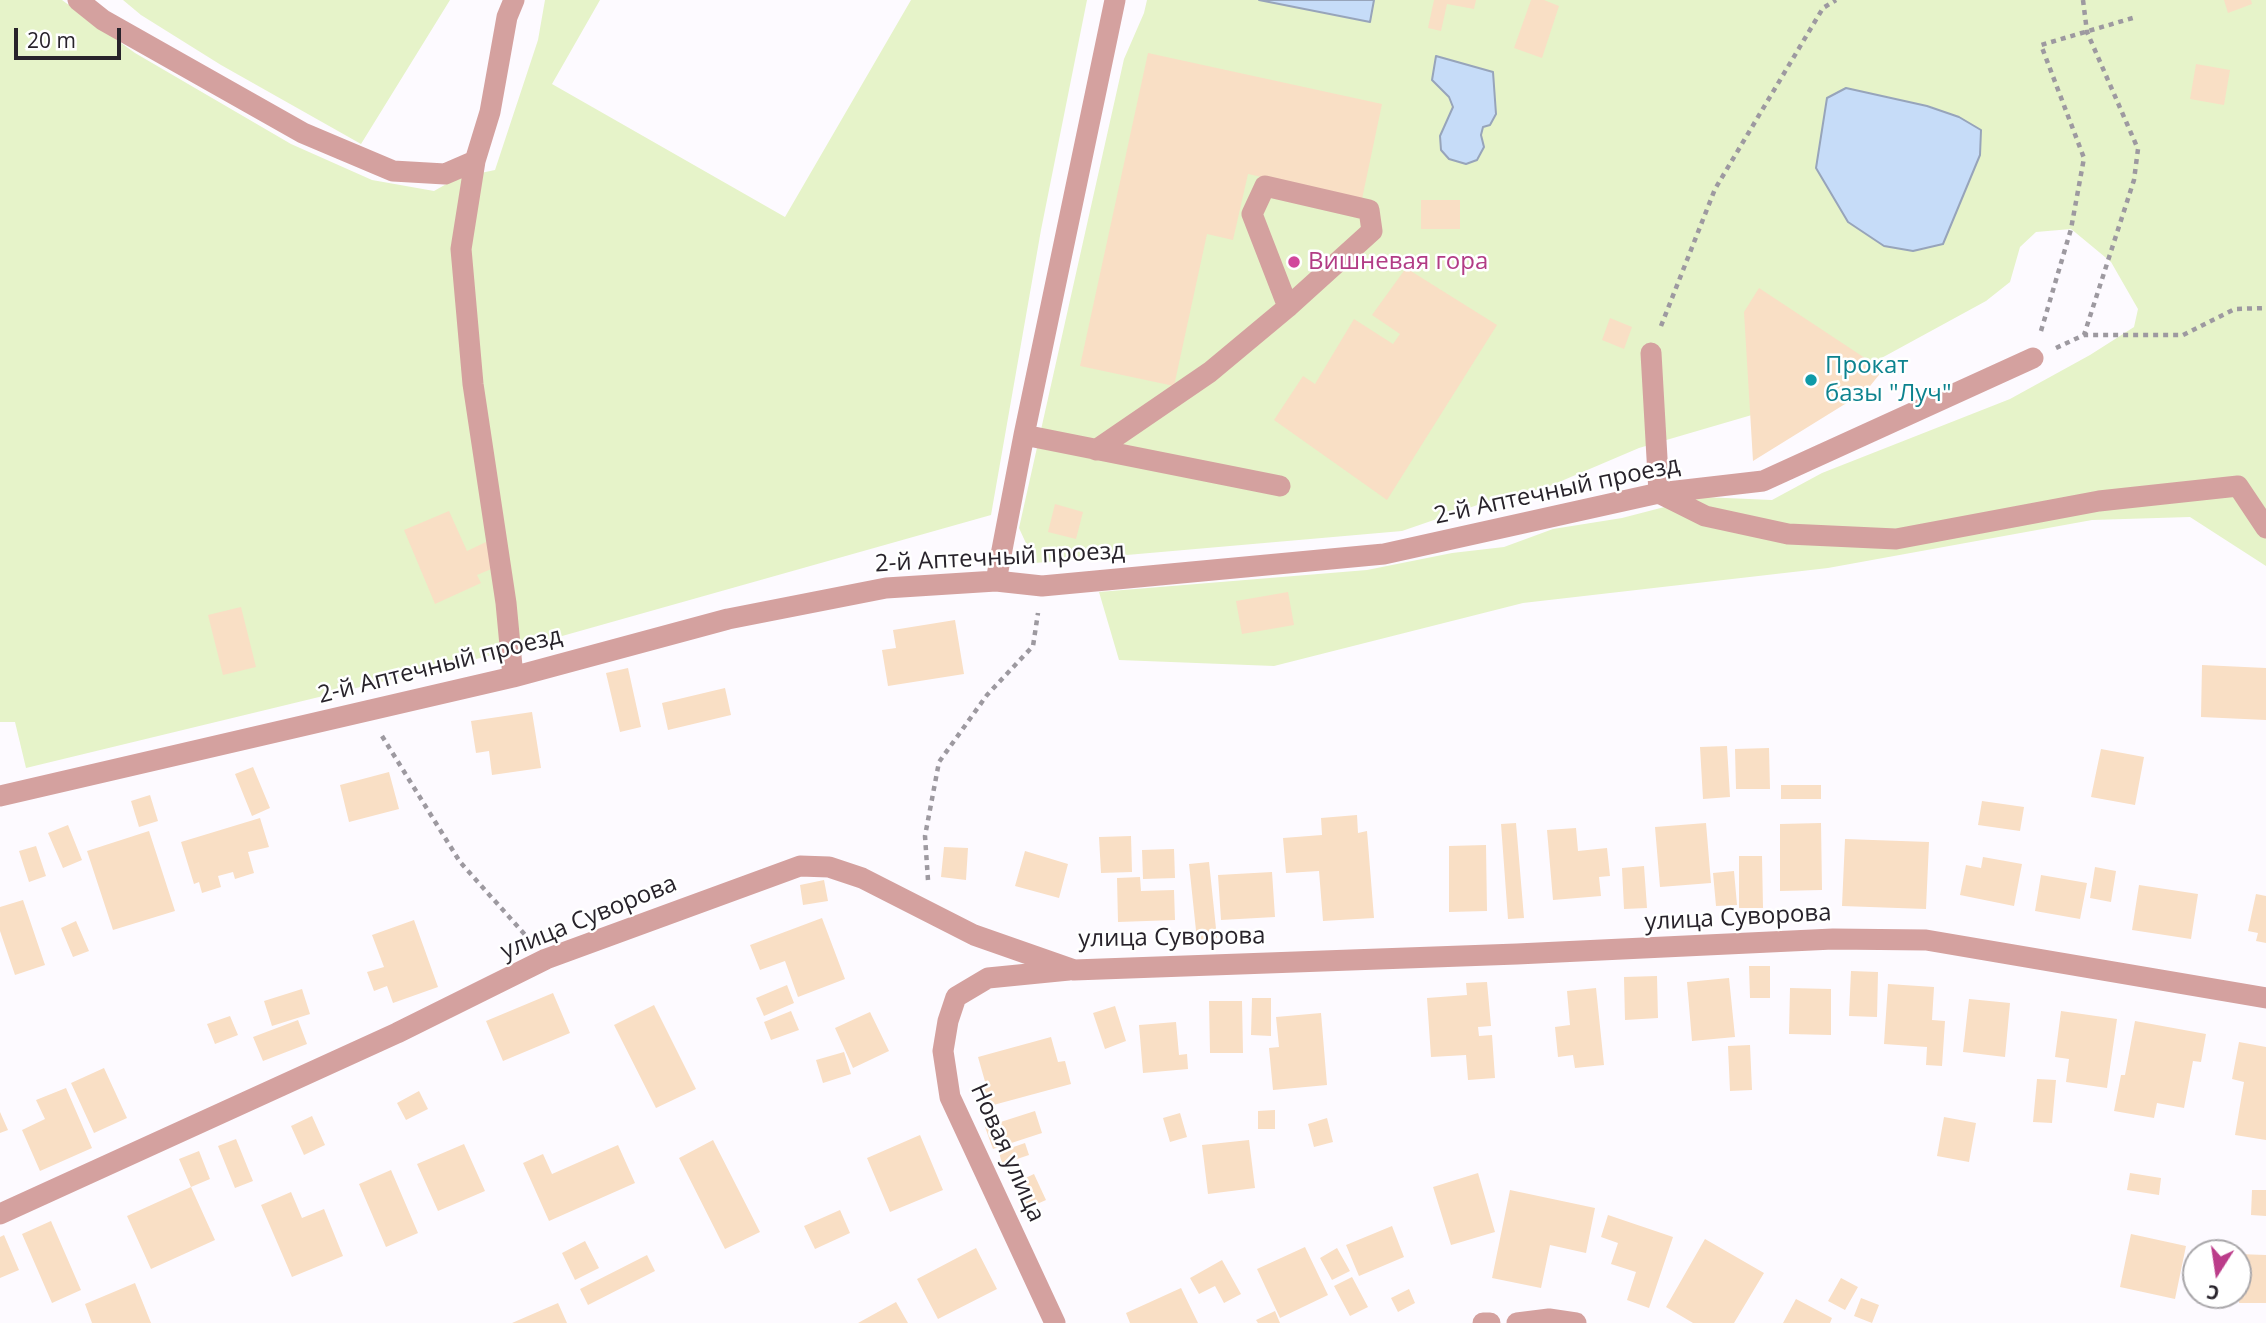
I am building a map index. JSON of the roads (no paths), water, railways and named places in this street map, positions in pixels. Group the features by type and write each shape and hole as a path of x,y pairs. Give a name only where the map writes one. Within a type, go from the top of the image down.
{"street":[{"path":"78,0 103,20 303,133 393,171 445,174 475,161"},
{"path":"513,677 506,603 472,384 461,249 475,161 490,112 507,17 514,0"},
{"path":"996,582 1115,0"},
{"path":"1096,450 1210,372 1288,307 1372,231 1369,210 1265,186 1252,214 1288,307"},
{"path":"1651,353 1659,493 1705,516 1788,534 1896,539 2099,501 2238,486 2266,528"},
{"name":"2-й Аптечный проезд","path":"0,796 513,677 728,619 886,588 996,582 1042,586 1384,554 1659,493 1763,481 2033,358"},
{"path":"1024,435 1280,486"},
{"name":"улица Суворова","path":"0,1214 397,1033 546,958 800,866 829,867 862,878 974,935 1074,970 1833,939 1926,940 2266,998"},
{"name":"Новая улица","path":"1055,1323 950,1097 943,1051 948,1021 956,997 988,978 1074,970"},
{"path":"1517,1323 1549,1319 1576,1323"},
{"path":"1483,1323 1490,1323"}],"water":[{"path":"1259,0 1374,0 1370,22"},
{"path":"1436,56 1493,72 1496,114 1490,125 1483,127 1481,135 1484,147 1477,160 1466,164 1449,159 1441,150 1440,136 1453,107 1449,97 1432,80"},
{"path":"1846,88 1927,106 1959,117 1981,130 1980,155 1943,244 1913,251 1884,246 1848,222 1816,168 1827,98"}],"place":[{"name":"Вишневая гора","path":"1294,262"},
{"name":"Прокат базы \"Луч\"","path":"1811,380"}]}
